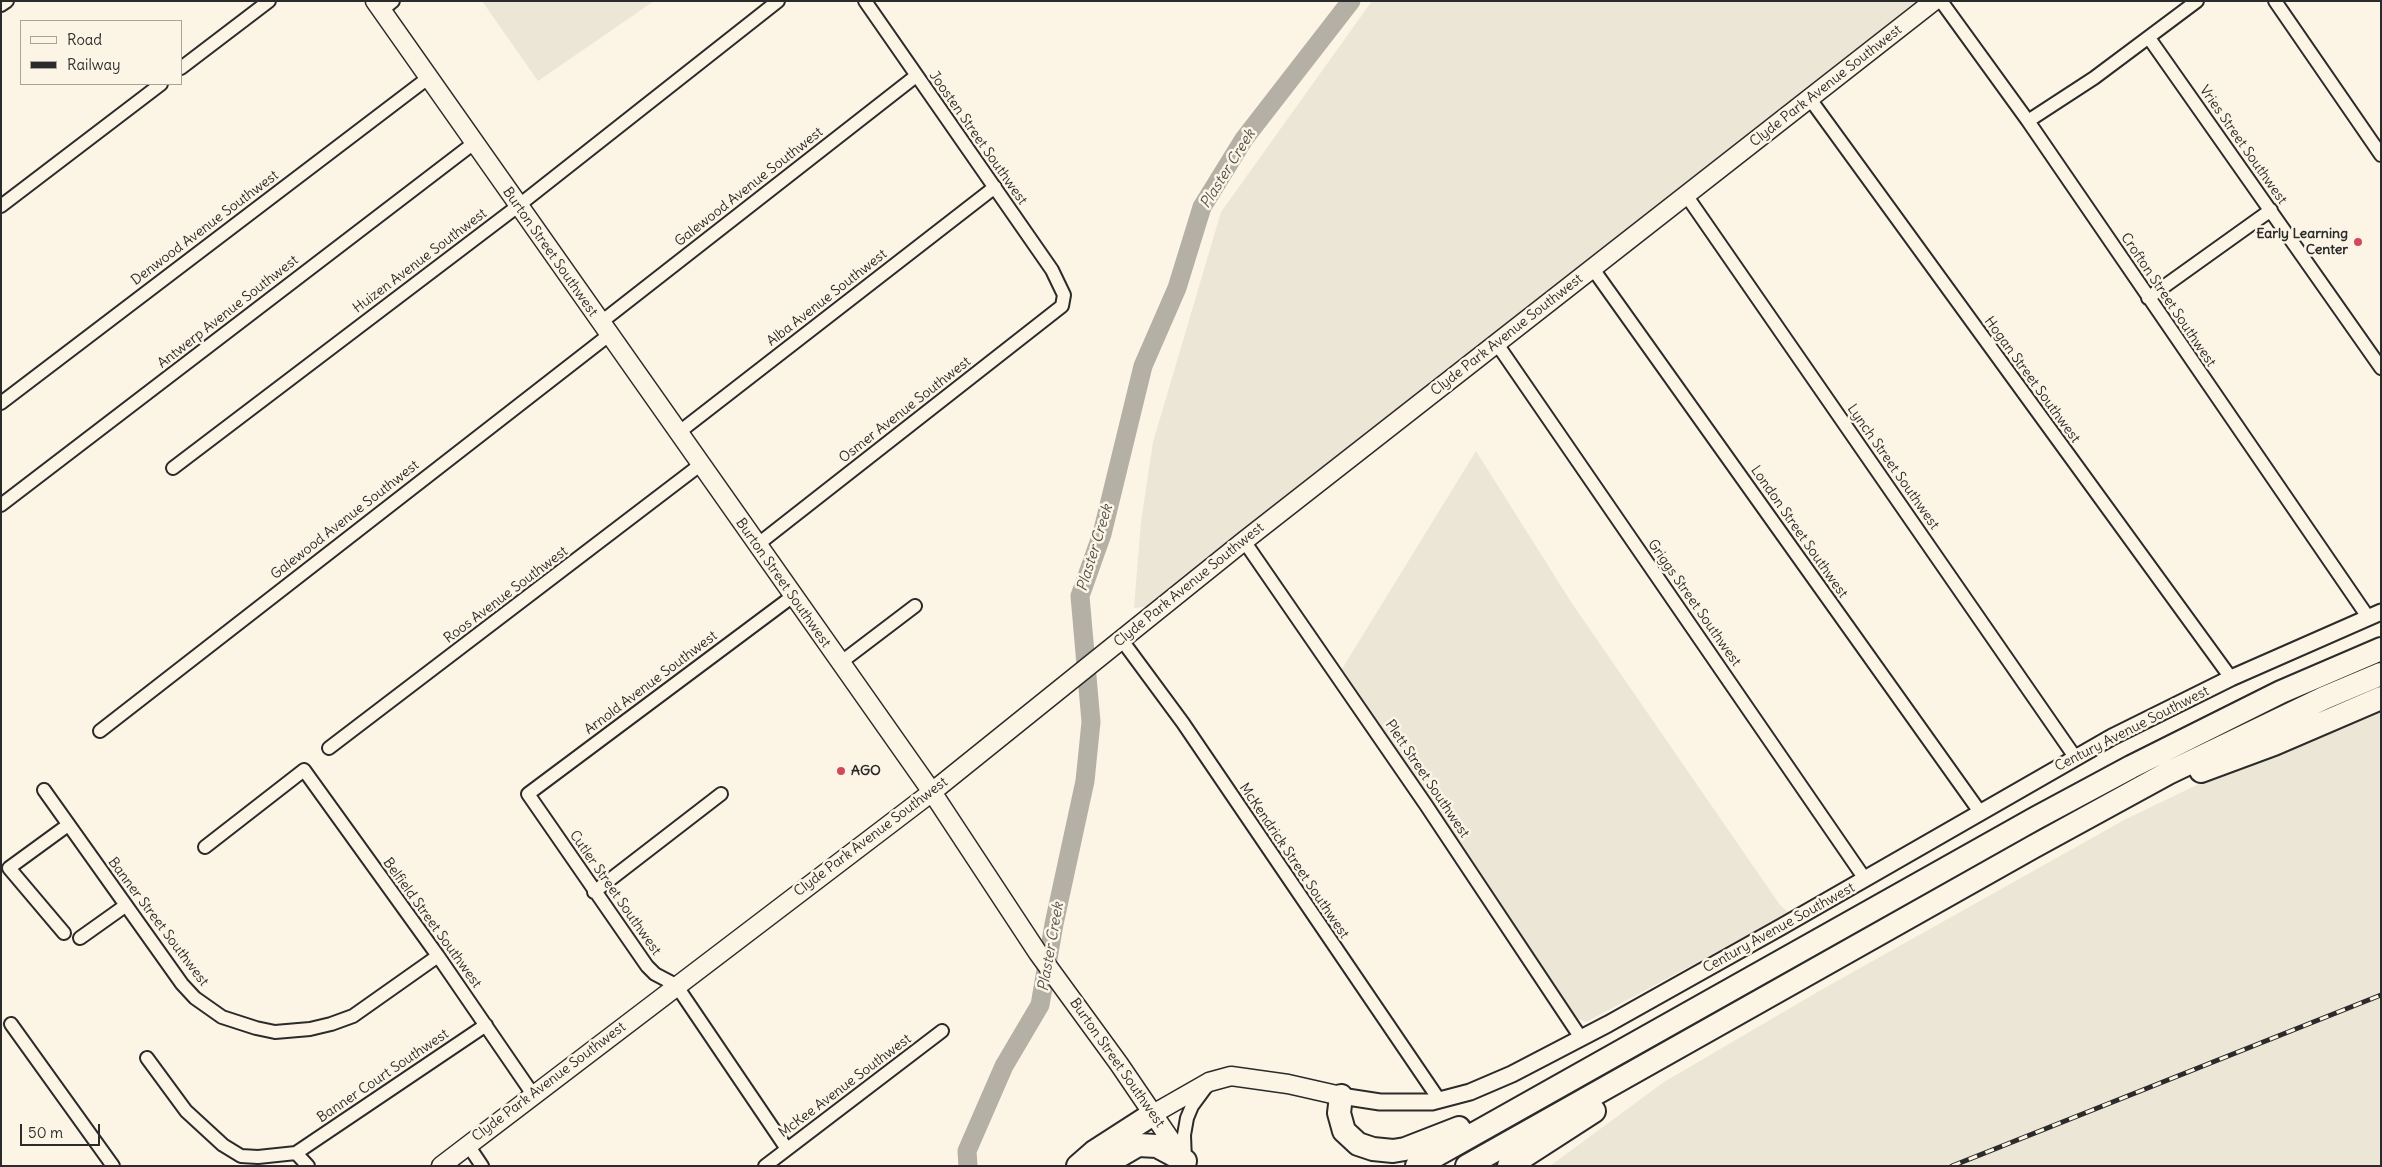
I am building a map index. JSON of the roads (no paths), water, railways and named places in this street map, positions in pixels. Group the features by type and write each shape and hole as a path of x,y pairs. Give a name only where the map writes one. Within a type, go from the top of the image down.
{"highway":[{"path":"1417,1166 2131,767 2281,692 2381,649"},
{"path":"1467,1166 2107,806 2226,744 2381,674"},
{"path":"2107,806 2274,744 2381,698"},
{"path":"1508,1166 1644,1080 1738,1012"},
{"path":"1341,1096 1339,1113 1347,1135 1365,1147 1393,1151 1432,1140 1575,1078"},
{"path":"1078,1166 1103,1146 1153,1114"},
{"path":"1102,1166 1138,1145 1157,1146 1186,1163"}],"main road":[{"name":"Clyde Park Avenue Southwest","path":"441,1166 932,792 1077,673 1244,541 1934,1"},
{"name":"Burton Street Southwest","path":"383,4 428,78 932,792 1038,953 1114,1057 1186,1163"},
{"name":"Century Avenue Southwest","path":"1153,1114 1209,1082 1225,1077 1241,1076 1341,1096"}],"street":[{"path":"1,5 7,1"},
{"path":"182,67 268,1"},
{"name":"Huizen Avenue Southwest","path":"173,468 518,206 778,1"},
{"name":"Joosten Street Southwest","path":"864,1 1052,270 1064,295"},
{"name":"Crofton Street Southwest","path":"1941,1 2028,120 2148,298 2374,615"},
{"path":"2028,120 2094,78 2197,1"},
{"path":"2276,1 2381,155"},
{"name":"Vries Street Southwest","path":"2149,38 2381,368"},
{"name":"Galewood Avenue Southwest","path":"100,731 604,329 916,76"},
{"name":"Denwood Avenue Southwest","path":"1,403 428,78"},
{"path":"1,206 160,85"},
{"name":"Hogan Street Southwest","path":"1810,99 2231,678"},
{"name":"Antwerp Avenue Southwest","path":"1,505 474,143"},
{"name":"Alba Avenue Southwest","path":"678,433 995,187"},
{"name":"Lynch Street Southwest","path":"1686,195 2076,757"},
{"path":"2148,298 2271,210"},
{"name":"London Street Southwest","path":"1593,269 1980,812"},
{"name":"Osmer Avenue Southwest","path":"757,545 1042,323 1062,306 1064,295"},
{"name":"Griggs Street Southwest","path":"1497,344 1865,879"},
{"name":"Roos Avenue Southwest","path":"329,748 700,465"},
{"name":"Plett Street Southwest","path":"1244,541 1426,805 1581,1038"},
{"name":"Arnold Avenue Southwest","path":"528,794 793,596"},
{"path":"840,663 915,606"},
{"name":"Century Avenue Southwest","path":"1341,1096 1410,1104 1440,1101 1495,1081 1581,1038 1865,879 2076,757 2231,678 2374,615"},
{"name":"McKendrick Street Southwest","path":"1116,643 1188,731 1440,1101"},
{"name":"Belfield Street Southwest","path":"205,847 304,770 486,1024 534,1096"},
{"name":"Banner Street Southwest","path":"44,790 182,984 195,998 222,1017 276,1032 310,1029 353,1016 438,956"},
{"name":"Cutler Street Southwest","path":"528,794 647,966 655,974 676,986 787,1149"},
{"path":"594,892 721,794"},
{"path":"64,933 9,868 68,825"},
{"path":"80,938 125,906"},
{"path":"11,1024 113,1166"},
{"name":"Banner Court Southwest","path":"147,1058 186,1111 222,1145 241,1156 258,1157 296,1153 486,1024"},
{"name":"McKee Avenue Southwest","path":"765,1166 942,1031"},
{"path":"1186,1163 1184,1135 1187,1118 1192,1106 1209,1082"},
{"path":"468,1145 482,1166"},
{"path":"296,1153 308,1166"}],"waterway":[{"name":"Plaster Creek","path":"968,1166 967,1151 1004,1066 1040,1005 1054,924 1085,781 1091,722 1080,596 1102,534 1143,366 1177,288 1202,207 1244,139 1351,1"}],"railway":[{"path":"1952,1166 2381,995"}],"place":[{"name":"Early Learning Center","path":"2358,242"},
{"name":"AGO","path":"841,771"}]}
